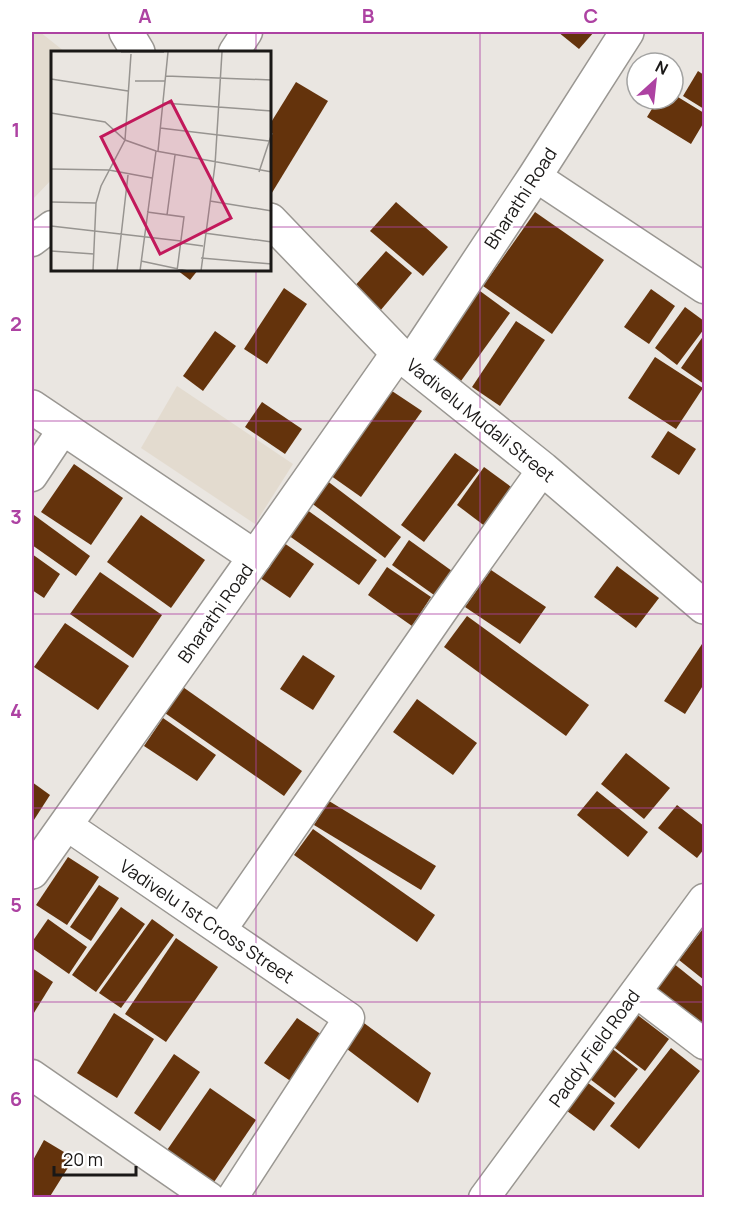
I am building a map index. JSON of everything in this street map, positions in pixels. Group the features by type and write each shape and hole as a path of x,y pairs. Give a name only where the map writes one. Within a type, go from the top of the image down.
{"street":[{"path":"126,32 137,51"},
{"path":"235,51 247,32"},
{"name":"Bharathi Road","path":"32,872 255,557 404,358 535,176 627,32"},
{"path":"535,176 705,288"},
{"name":"Vadivelu Mudali Street","path":"272,222 404,358 543,469 705,608"},
{"path":"32,241 51,227"},
{"path":"32,407 255,557"},
{"path":"32,476 64,428"},
{"path":"221,930 543,469"},
{"name":"Vadivelu 1st Cross Street","path":"65,824 350,1018 232,1197"},
{"name":"Paddy Field Road","path":"484,1197 705,899"},
{"path":"636,992 705,1044"},
{"path":"32,1075 210,1197"}],"shaded area":[{"path":"32,32 40,32 64,51 51,51 51,180 34,198 32,196"},
{"path":"177,386 293,464 255,524 141,448"}],"building":[{"path":"558,32 594,32 579,49"},
{"path":"698,71 704,75 704,109 685,97 685,93"},
{"path":"296,82 328,101 272,193 272,121"},
{"path":"685,101 704,113 704,122 691,144 647,117 651,111 685,111"},
{"path":"396,202 448,247 423,276 370,231"},
{"path":"535,212 604,260 552,334 483,286"},
{"path":"386,251 412,273 380,311 353,288"},
{"path":"180,272 196,272 190,280"},
{"path":"284,288 307,304 267,364 244,349"},
{"path":"651,289 675,306 649,344 624,327"},
{"path":"480,291 510,313 461,381 430,359"},
{"path":"685,307 704,321 704,329 677,365 655,348"},
{"path":"516,321 545,340 500,406 472,387"},
{"path":"215,331 236,346 203,391 183,376"},
{"path":"704,335 704,384 681,368"},
{"path":"655,357 703,388 676,429 628,398"},
{"path":"386,387 422,411 361,497 327,473"},
{"path":"262,402 302,429 285,454 245,427"},
{"path":"668,431 696,449 679,475 651,457"},
{"path":"455,453 479,470 424,542 401,525"},
{"path":"74,464 123,498 91,545 41,512"},
{"path":"484,467 518,492 490,530 457,505"},
{"path":"326,480 401,537 385,558 310,502"},
{"path":"303,507 377,560 359,585 285,533"},
{"path":"34,515 90,556 76,576 32,545"},
{"path":"141,515 205,560 171,608 107,562"},
{"path":"277,538 314,564 290,598 253,573"},
{"path":"409,540 452,571 434,595 392,565"},
{"path":"32,554 60,574 44,598 32,590"},
{"path":"617,566 659,598 636,628 594,597"},
{"path":"387,567 431,597 412,626 368,595"},
{"path":"491,570 546,607 520,644 465,607"},
{"path":"100,572 162,615 133,658 70,614"},
{"path":"467,616 589,705 566,736 444,647"},
{"path":"65,623 129,666 98,710 34,667"},
{"path":"704,641 704,684 685,714 664,701"},
{"path":"303,655 335,676 313,710 280,689"},
{"path":"180,685 302,771 284,796 162,711"},
{"path":"417,699 477,743 453,775 393,732"},
{"path":"163,718 216,755 197,781 144,746"},
{"path":"626,753 670,788 644,819 601,784"},
{"path":"32,782 50,795 32,823"},
{"path":"597,791 648,832 628,857 577,815"},
{"path":"329,801 436,866 421,890 314,825"},
{"path":"677,805 704,826 704,849 697,858 658,828"},
{"path":"313,829 435,915 417,942 294,855"},
{"path":"68,857 99,877 67,925 36,905"},
{"path":"99,885 119,898 91,941 70,927"},
{"path":"121,907 145,924 96,992 72,975"},
{"path":"48,919 87,947 69,974 32,948 32,942"},
{"path":"152,919 174,935 121,1008 99,993"},
{"path":"702,930 704,932 704,980 679,960"},
{"path":"176,938 218,967 166,1042 125,1014"},
{"path":"673,963 704,988 704,1036 649,994"},
{"path":"32,968 53,982 32,1016"},
{"path":"631,1010 669,1039 645,1071 607,1042"},
{"path":"114,1013 154,1039 117,1098 77,1073"},
{"path":"297,1018 325,1037 292,1082 264,1063"},
{"path":"360,1020 431,1073 418,1103 347,1049"},
{"path":"605,1043 638,1069 615,1098 582,1073"},
{"path":"671,1048 700,1071 639,1149 610,1126"},
{"path":"174,1054 200,1072 160,1131 134,1113"},
{"path":"580,1077 615,1103 594,1131 559,1105"},
{"path":"210,1088 256,1120 212,1185 165,1153"},
{"path":"44,1140 74,1158 49,1198 32,1198 32,1162"}]}
